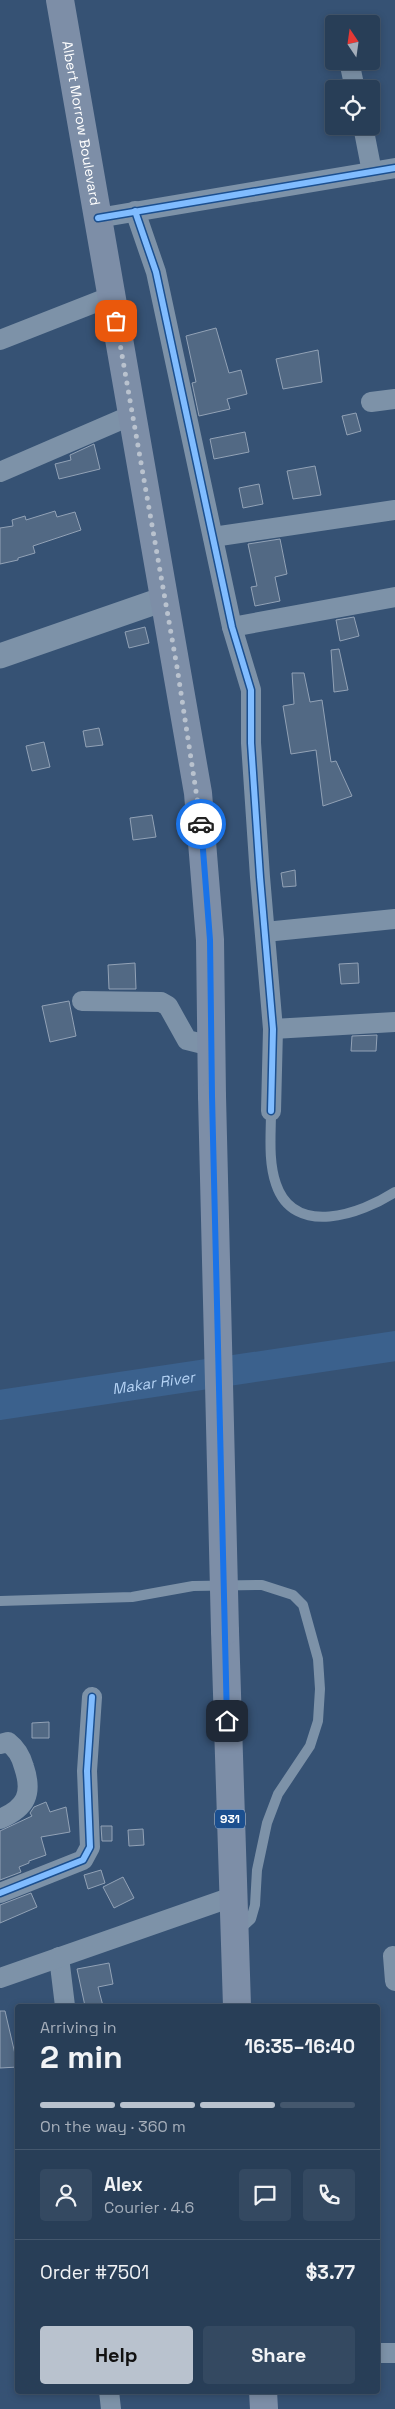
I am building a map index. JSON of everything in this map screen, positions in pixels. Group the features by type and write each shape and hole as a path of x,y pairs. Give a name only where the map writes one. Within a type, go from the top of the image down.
{"main road":[{"name":"Albert Morrow Boulevard","path":"60,0 198,793 204,855 210,940 225,1631 237,2004"},
{"path":"263,2394 264,2409"}],"street":[{"path":"365,135 372,172"},
{"path":"98,218 395,168"},
{"path":"134,212 158,280 232,627 250,690 251,743 273,1029 271,1111"},
{"path":"0,340 112,296"},
{"path":"371,402 395,399"},
{"path":"0,472 132,415"},
{"path":"213,537 395,510"},
{"path":"232,627 395,597"},
{"path":"0,656 164,599"},
{"path":"265,932 395,919"},
{"path":"82,1001 161,1002 168,1006 187,1040 211,1046"},
{"path":"273,1029 395,1022"},
{"path":"0,1893 83,1860 87,1854 90,1847 87,1771 92,1697"},
{"path":"0,1744 8,1742 15,1748 21,1756 30,1782 28,1795 19,1808 0,1819"},
{"path":"0,1978 232,1897"},
{"path":"393,1956 395,1981"},
{"path":"59,1958 65,2004"},
{"path":"380,2353 395,2353"},
{"path":"109,2394 111,2409"}],"lane":[{"path":"271,1111 272,1164 276,1184 284,1201 306,1215 332,1218 352,1213 381,1201 395,1192"},
{"path":"0,1601 132,1597 193,1586 262,1585 293,1595 303,1606 318,1659 320,1688 318,1721 310,1746 278,1794 267,1823 257,1870 255,1904 251,1919 234,1934"}],"building":[{"path":"216,328 229,373 241,370 247,394 227,399 230,409 199,416 192,383 196,382 186,336"},
{"path":"318,350 322,382 283,389 276,359"},
{"path":"356,413 361,431 347,435 342,416"},
{"path":"245,432 249,452 214,459 210,439"},
{"path":"94,444 100,469 59,479 55,464 71,460 70,455"},
{"path":"315,466 321,495 293,499 287,471"},
{"path":"259,484 263,504 243,508 239,488"},
{"path":"55,511 57,517 75,512 81,530 33,546 35,553 18,558 18,560 0,564 0,528 13,526 12,520 25,516 26,520"},
{"path":"280,539 287,574 275,577 280,601 255,606 251,587 257,586 248,544"},
{"path":"354,617 359,636 340,641 336,620"},
{"path":"145,627 149,643 129,648 125,632"},
{"path":"339,649 348,690 334,692 331,650"},
{"path":"292,673 304,673 310,702 322,700 331,762 336,761 352,796 323,806 316,750 291,754 283,706 294,704"},
{"path":"99,728 103,745 86,747 83,731"},
{"path":"44,742 50,767 32,771 26,746"},
{"path":"152,815 156,837 133,840 130,818"},
{"path":"295,870 296,886 283,887 281,873"},
{"path":"135,963 136,989 109,989 108,965"},
{"path":"358,963 359,983 341,984 339,964"},
{"path":"69,1001 76,1036 50,1042 42,1006"},
{"path":"377,1035 376,1051 351,1051 352,1036"},
{"path":"49,1722 49,1738 32,1738 32,1723"},
{"path":"46,1802 50,1812 66,1807 70,1832 41,1837 46,1855 19,1867 21,1872 0,1880 0,1831 32,1816 30,1813 34,1807"},
{"path":"101,1826 112,1826 112,1841 102,1841"},
{"path":"143,1829 144,1845 129,1846 128,1830"},
{"path":"101,1870 105,1883 88,1889 84,1875"},
{"path":"123,1877 134,1898 114,1908 103,1887"},
{"path":"31,1893 37,1907 0,1923 0,1905"},
{"path":"109,1963 113,1984 98,1987 102,2004 85,2004 77,1969"},
{"path":"0,2011 5,2011 15,2054 15,2067 0,2068"}],"waterway":[{"name":"Makar River","path":"0,1405 395,1346"}],"cycle path":[{"path":"98,218 395,168"},
{"path":"135,211 156,272 232,627 251,690 251,743 273,1029 271,1111"},
{"path":"0,1893 83,1860 90,1847 87,1771 92,1697"}],"way so far":[{"path":"116,321 177,667 198,793 201,824"}],"route":[{"path":"201,824 210,940 227,1721"}]}
